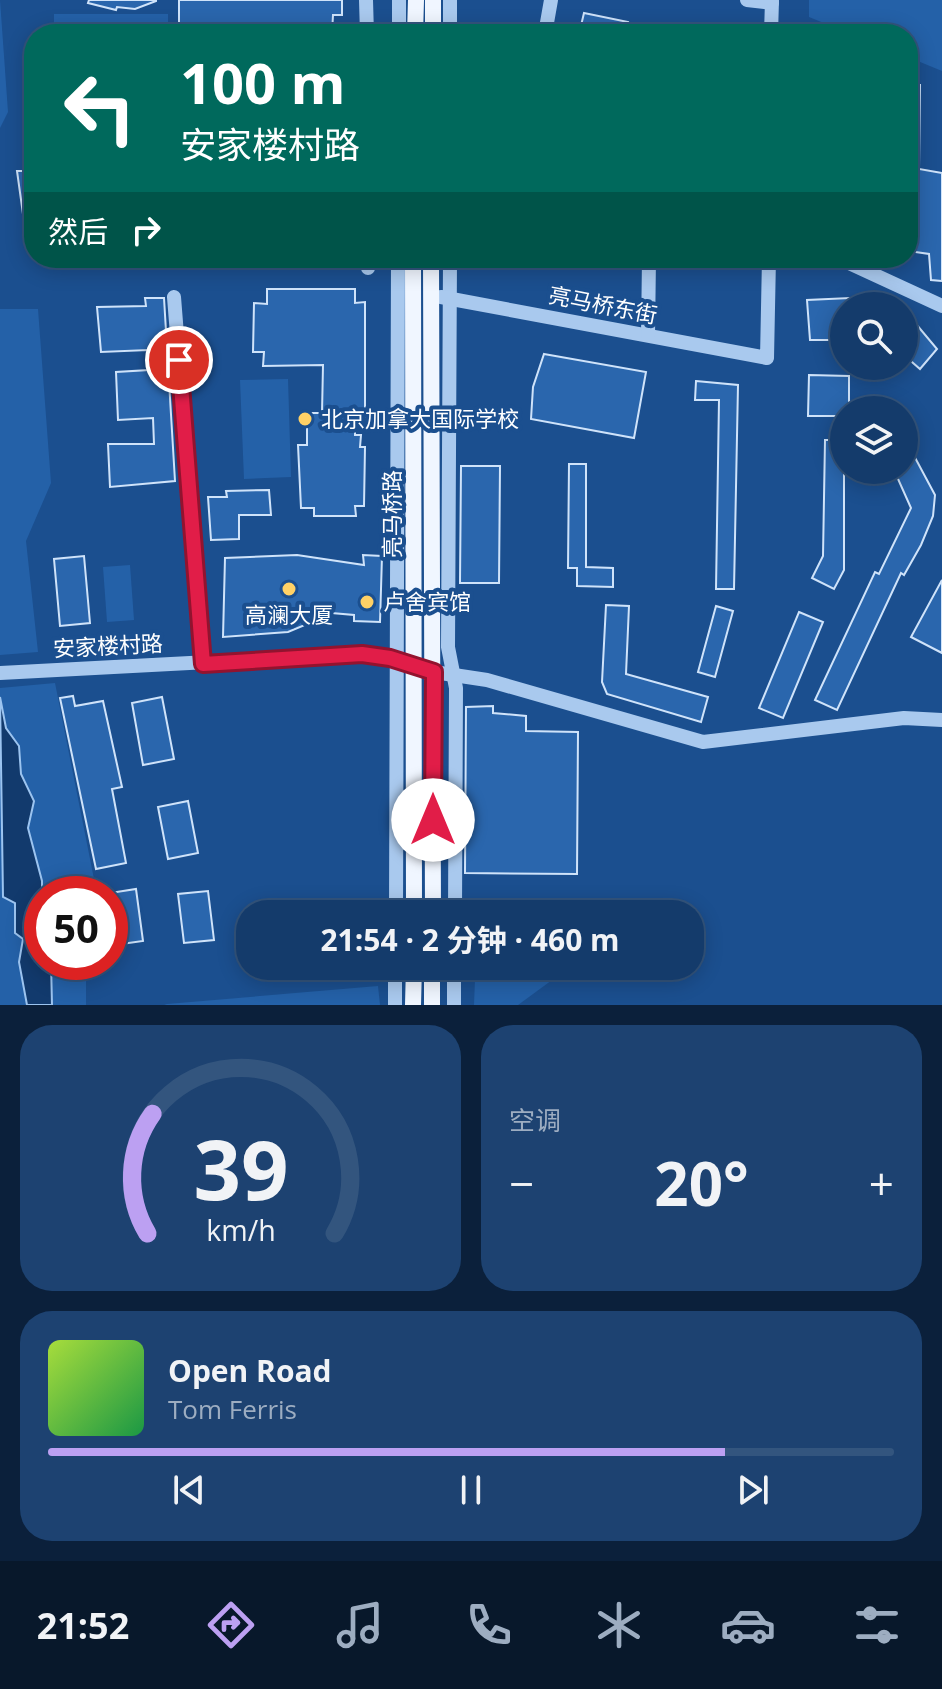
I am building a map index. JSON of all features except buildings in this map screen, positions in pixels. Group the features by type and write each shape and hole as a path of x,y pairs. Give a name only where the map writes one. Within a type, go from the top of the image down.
{"main road":[{"path":"415,24 416,0"},
{"path":"433,0 433,24"},
{"name":"亮马桥路","path":"413,268 414,900"},
{"name":"亮马桥路","path":"431,268 433,900"},
{"path":"413,1005 414,980"},
{"path":"432,980 432,1005"}],"street":[{"path":"366,0 367,24"},
{"path":"399,0 399,24"},
{"path":"450,0 450,24"},
{"path":"547,24 551,0"},
{"path":"747,0 772,2 771,24"},
{"path":"396,900 398,268"},
{"path":"450,268 448,647 454,675 455,900"},
{"path":"648,335 649,268"},
{"name":"亮马桥东街","path":"431,295 767,358 769,268"},
{"path":"860,268 942,306"},
{"path":"174,297 203,664"},
{"name":"安家楼村路","path":"1,673 362,654 397,659 434,672 487,680 703,742 904,718 942,720"},
{"path":"408,900 414,881"},
{"path":"395,980 395,1005"},
{"path":"454,980 454,1005"}],"shaded area":[{"path":"0,0 8,112 0,128"},
{"path":"809,0 942,0 942,71 918,61 918,24 826,24 809,17"},
{"path":"54,14 168,14 168,24 54,24"},
{"path":"0,309 38,309 51,483 26,541 38,652 0,655"},
{"path":"288,379 291,477 244,479 240,380"},
{"path":"130,565 134,620 107,622 103,567"},
{"path":"55,683 93,876 24,876 24,980 86,980 86,1005 0,1005 0,688"},
{"path":"0,697 6,728 19,746 21,774 34,801 28,828 41,876 24,876 24,980 51,980 52,1005 27,1005 19,962 23,939 15,933 15,903 3,897"},
{"path":"475,980 552,980 518,1005 474,1005"},
{"path":"378,986 380,1005 164,1005 167,1004"}],"place":[{"name":"北京加拿大国际学校","path":"305,419"},
{"name":"高澜大厦","path":"289,589"},
{"name":"卢舍宾馆","path":"367,602"}],"route":[{"path":"179,360 203,664 362,654 397,659 434,672 433,820"}]}
